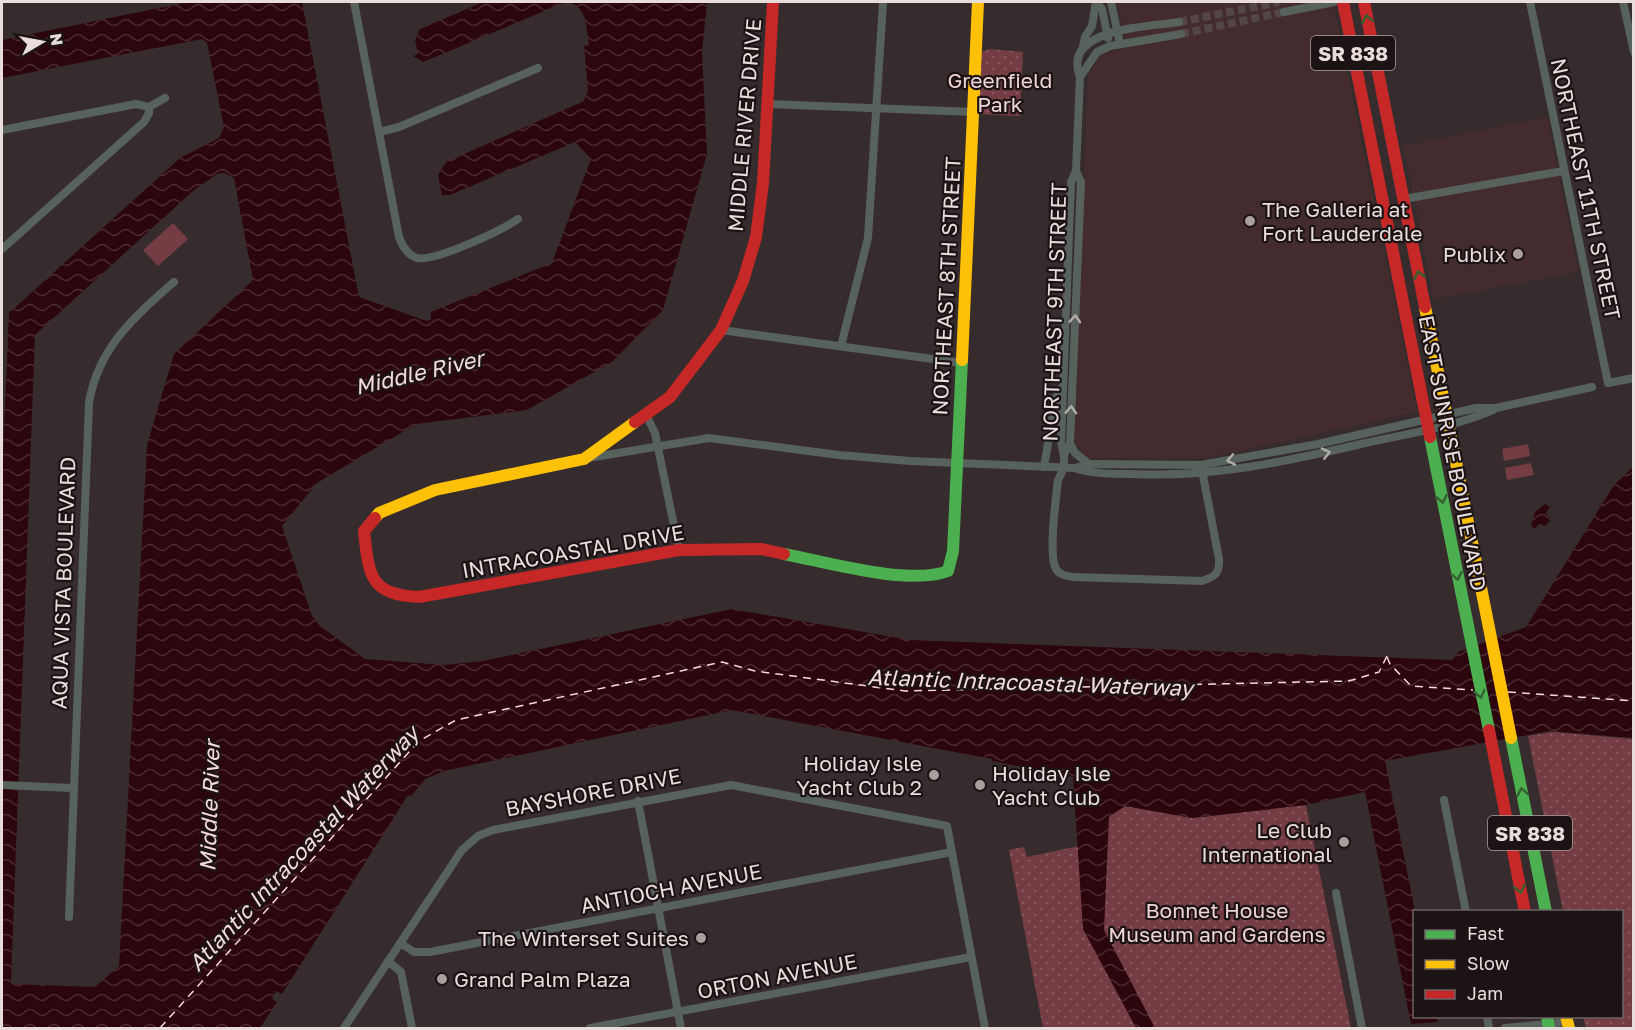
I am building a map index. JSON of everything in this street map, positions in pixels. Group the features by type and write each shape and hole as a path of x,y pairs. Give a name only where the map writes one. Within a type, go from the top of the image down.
{"street":[{"path":"354,2 399,237 405,248 412,256 430,258 518,219"},
{"name":"MIDDLE RIVER DRIVE","path":"367,561 364,531 379,513 435,490 584,459 670,397 721,330 743,281 756,237 763,183 773,2"},
{"path":"841,346 868,238 883,2"},
{"name":"NORTHEAST 8TH STREET","path":"948,571 953,551 978,2"},
{"path":"1096,2 1102,9 1110,46"},
{"name":"NORTHEAST 9TH STREET","path":"1096,2 1092,26 1084,37 1077,68 1080,77 1076,171 1071,182 1062,388 1061,442 1064,468 1058,480 1054,552 1055,565 1059,572 1073,577 1202,581 1214,577 1218,572 1220,559 1202,470"},
{"path":"1112,2 1120,44"},
{"path":"1284,12 1334,2"},
{"name":"EAST SUNRISE BOULEVARD","path":"1343,2 1525,910"},
{"name":"EAST SUNRISE BOULEVARD","path":"1364,2 1546,910"},
{"name":"NORTHEAST 11TH STREET","path":"1530,2 1608,383 1634,378"},
{"path":"1623,2 1634,52"},
{"path":"1083,46 1107,34 1179,22"},
{"path":"1080,77 1097,52 1110,46 1181,34"},
{"path":"379,132 399,126 538,68"},
{"path":"2,130 136,104 149,107 165,98"},
{"path":"767,104 973,112"},
{"path":"2,249 144,122 149,113 149,107"},
{"name":"NORTHEAST 9TH STREET","path":"1064,455 1070,443 1081,182 1076,171"},
{"path":"1378,179 1391,194 1404,200 1563,171"},
{"path":"2,238 18,235"},
{"name":"AQUA VISTA BOULEVARD","path":"69,917 72,788 91,392 101,362 115,338 174,282"},
{"path":"721,330 962,363"},
{"path":"584,459 709,438 727,438 839,456 957,464 1075,468 1100,473 1202,470 1413,424 1449,420 1476,408 1497,408 1592,387"},
{"name":"NORTHEAST 9TH STREET","path":"1044,467 1056,397 1062,388"},
{"path":"646,415 653,425 679,550"},
{"path":"1070,443 1075,453 1089,464"},
{"path":"1075,468 1089,464 1202,470"},
{"path":"1446,522 1461,536 1475,558"},
{"name":"INTRACOASTAL DRIVE","path":"367,561 370,573 379,590 396,596 419,597 679,550 762,549 873,572 935,576 948,571"},
{"path":"2,785 72,788"},
{"name":"BAYSHORE DRIVE","path":"344,1029 462,850 478,836 501,828 638,801 739,786 946,825 952,852"},
{"path":"1444,800 1466,910"},
{"path":"638,801 681,1029"},
{"path":"952,852 985,1029"},
{"name":"ANTIOCH AVENUE","path":"400,943 414,952 430,952 952,852"},
{"path":"1336,893 1362,1029"},
{"name":"ORTON AVENUE","path":"590,1029 971,957"},
{"path":"388,961 401,972 412,1029"},
{"path":"1505,1029 1568,1022"}],"shaded area":[{"path":"1117,2 1333,2 1417,412 1207,458 1086,458 1075,441 1088,77 1100,55 1127,48"},
{"path":"1547,117 1578,272 1434,299 1404,146"}],"green space":[{"name":"Greenfield Park","path":"990,49 1023,52 1020,116 978,114 981,52"},
{"path":"173,223 188,239 158,266 143,250"},
{"path":"1528,444 1530,456 1504,461 1502,449"},
{"path":"1531,463 1534,475 1507,480 1505,468"},
{"path":"1553,732 1633,739 1633,1028 1586,1028 1583,1018 1623,1018 1623,910 1563,910 1528,736"},
{"name":"Bonnet House Museum and Gardens","path":"1306,805 1351,1028 1043,1028 1009,850 1024,847 1027,857 1107,840 1108,817 1125,806 1192,818"}],"water":[{"path":"188,2 302,2 359,297 427,321 431,319 431,312 552,263 591,159 575,142 450,195 442,195 438,175 446,162 584,101 588,90 584,46 589,45 585,18 578,7 566,2 707,2 702,53 707,154 663,310 612,362 527,410 416,424 317,483 282,526 312,616 320,626 365,659 444,665 483,661 732,609 910,640 1453,660 1458,652 1526,627 1614,485 1633,467 1633,738 1550,731 1385,761 1415,910 1413,1018 1436,1018 1438,1022 1411,1024 1365,792 1306,805 1192,818 1125,806 1109,817 1104,930 1155,1028 1136,1028 1083,929 1073,777 992,761 992,759 732,710 444,771 425,779 411,796 408,795 282,994 276,991 272,999 277,1002 260,1028 2,1028 2,476 9,313 180,158 219,138 224,127 207,43 202,39 2,78 2,40","holes":["224,173 234,178 253,280 174,354 147,445 119,966 95,987 11,984 35,335 193,191 217,174"]},
{"path":"483,2 566,2 423,62 413,56 418,54 415,40 420,29"},
{"path":"1545,504 1550,507 1546,513 1551,519 1546,526 1539,524 1535,529 1531,526 1535,512"}],"ferry route":[{"path":"160,1028 419,741 456,720 722,662 755,671 905,691 1349,681 1379,672 1387,656"},
{"path":"1387,657 1390,664 1411,686 1473,690"},
{"path":"1508,692 1634,701"}],"tunnel":[{"path":"1179,22 1279,2"},
{"path":"1181,34 1284,12"}],"traffic: fast":[{"path":"784,554 890,574 912,576 948,571 953,551 962,360"},
{"path":"1430,437 1489,730"},
{"path":"1511,738 1546,910"},
{"path":"1547,1018 1549,1028"}],"traffic: slow":[{"path":"962,360 978,2"},
{"path":"1425,307 1511,738"},
{"path":"375,518 379,513 435,490 584,459 635,422"},
{"path":"1566,1018 1569,1028"}],"traffic: jam":[{"path":"635,422 670,397 721,330 743,281 756,237 763,183 773,2"},
{"path":"1343,2 1430,437"},
{"path":"1364,2 1425,307"},
{"path":"375,518 364,531 370,571 375,580 390,592 419,597 679,550 762,549 784,554"},
{"path":"1489,730 1525,910"}],"place":[{"name":"The Galleria at Fort Lauderdale","path":"1250,221"},
{"name":"Publix","path":"1518,254"},
{"name":"Holiday Isle Yacht Club 2","path":"934,775"},
{"name":"Holiday Isle Yacht Club","path":"980,785"},
{"name":"Le Club International","path":"1344,842"},
{"name":"The Winterset Suites","path":"701,938"},
{"name":"Grand Palm Plaza","path":"442,979"}],"water label":[{"name":"Middle River","path":"419,372"},
{"name":"Atlantic Intracoastal Waterway","path":"1030,682"},
{"name":"Middle River","path":"209,806"},
{"name":"Atlantic Intracoastal Waterway","path":"303,848"}]}
